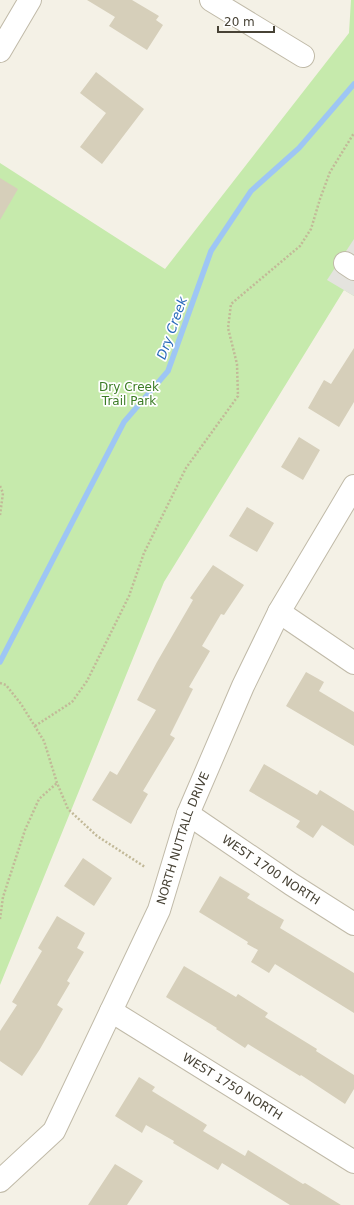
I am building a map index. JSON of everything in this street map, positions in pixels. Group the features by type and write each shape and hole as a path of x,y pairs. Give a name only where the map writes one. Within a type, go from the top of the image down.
{"street":[{"path":"0,50 30,0"},
{"path":"211,0 303,56"},
{"name":"NORTH NUTTALL DRIVE","path":"0,1181 54,1130 159,910 188,814 243,686 278,612 354,486"},
{"path":"278,612 354,663"},
{"name":"WEST 1700 NORTH","path":"188,814 291,884 354,924"},
{"name":"WEST 1750 NORTH","path":"111,1011 354,1162"}],"path":[{"path":"35,726 72,702 87,681 129,596 144,553 186,468 238,396 237,364 228,328 231,304 300,246 311,229 330,172 354,133"},
{"path":"0,486 3,493 0,515"},
{"path":"0,683 6,684 21,704 44,741 57,783 68,809 97,836 144,867"},
{"path":"0,919 3,897 38,798 57,783"}],"green space":[{"name":"Dry Creek Trail Park","path":"351,0 354,0 354,296 344,290 164,582 0,985 0,163 165,269 349,33"}],"shaded area":[{"path":"354,239 354,296 327,280"}],"building":[{"path":"87,0 132,0 159,16 156,20 163,25 147,50 109,26 115,17"},
{"path":"96,72 144,109 102,164 80,147 106,113 80,93"},
{"path":"0,178 18,189 0,220"},
{"path":"354,348 354,402 339,427 308,408 324,380 331,384"},
{"path":"299,437 320,450 303,480 281,467"},
{"path":"247,507 274,523 257,552 229,536"},
{"path":"213,565 244,585 224,615 221,614 202,646 210,651 189,687 193,689 170,735 175,738 143,791 148,794 131,824 92,800 110,771 117,775 156,710 137,700 193,600 190,598"},
{"path":"306,672 324,682 319,691 354,712 354,746 286,706"},
{"path":"264,764 317,795 320,790 354,811 354,846 322,825 313,838 296,827 300,821 249,791"},
{"path":"83,858 112,878 94,906 64,886"},
{"path":"220,876 250,894 247,898 284,920 280,928 354,973 354,1013 275,964 269,973 251,962 258,950 247,944 248,942 199,912"},
{"path":"57,916 85,933 77,948 84,952 67,981 70,983 57,1005 63,1009 40,1049 22,1076 0,1061 0,1031 17,1005 12,1002 42,951 38,948"},
{"path":"184,966 236,997 238,994 268,1013 265,1017 317,1049 316,1051 354,1075 354,1089 345,1104 301,1075 300,1076 248,1044 245,1048 216,1029 217,1028 166,997"},
{"path":"139,1077 155,1087 152,1091 207,1125 203,1131 245,1156 248,1150 303,1184 305,1183 341,1205 290,1205 222,1163 218,1170 173,1143 174,1141 146,1125 142,1133 115,1116"},
{"path":"115,1164 143,1181 127,1205 88,1205"}],"waterway":[{"name":"Dry Creek","path":"0,662 124,422 168,371 211,251 251,191 299,148 354,84"}]}
